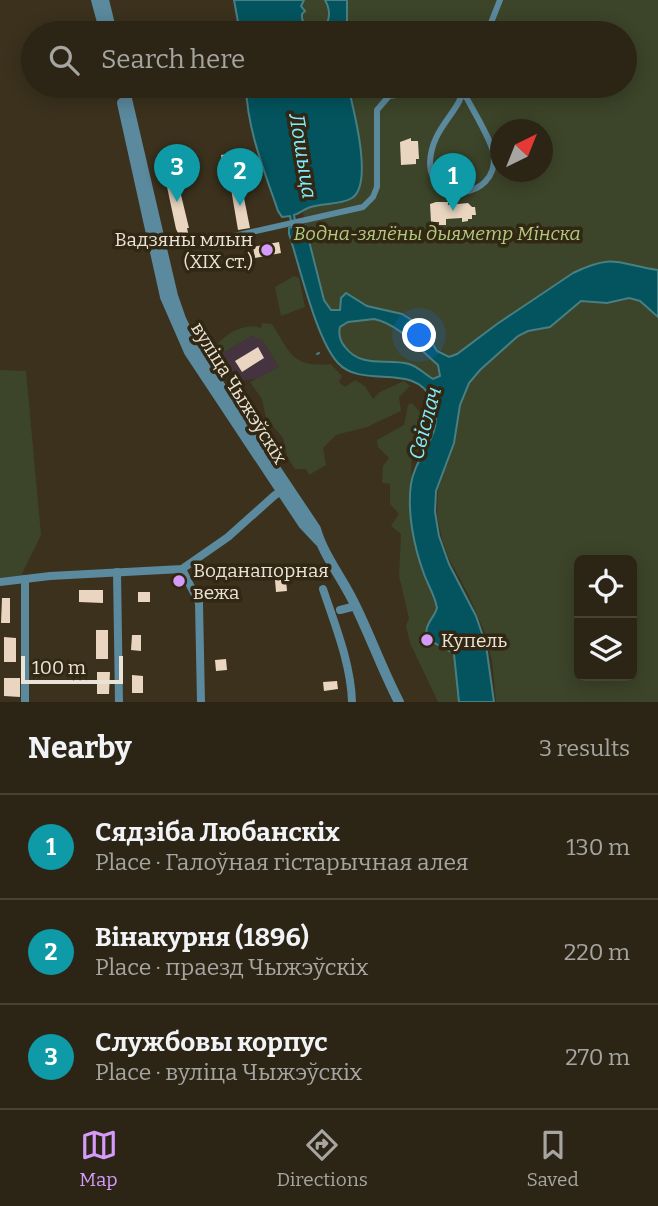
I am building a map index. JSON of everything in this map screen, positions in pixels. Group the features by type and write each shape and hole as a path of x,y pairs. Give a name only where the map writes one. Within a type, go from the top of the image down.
{"street":[{"path":"96,0 102,21"},
{"path":"104,0 109,21"},
{"path":"492,21 500,0"},
{"name":"вуліца Чыжэўскіх","path":"121,98 164,297 189,352 285,490 316,529 320,542 356,606 389,685 399,702"},
{"name":"вуліца Чыжэўскіх","path":"127,98 166,268 181,319 195,348 285,490"},
{"path":"225,238 358,209 373,197 377,177 376,110 387,98"},
{"path":"459,98 440,127 430,164 432,173 441,186 448,191 461,192 476,190 488,178 494,161 469,98"},
{"path":"0,582 182,569 228,537 285,490"},
{"path":"182,569 199,603 201,702"},
{"path":"117,572 119,702"},
{"path":"25,579 25,702"},
{"path":"323,589 341,641 352,702"},
{"path":"340,610 356,606"},
{"name":"вуліца Чыжэўскіх","path":"389,685 390,702"}],"shaded area":[{"path":"251,336 263,341 279,367 262,378 235,381 222,358 223,353"}],"green space":[{"path":"304,0 325,0 329,17 327,21 304,21"},
{"name":"Водна-зялёны дыяметр Мінска","path":"347,0 658,0 658,270 615,262 586,267 497,324 457,354 448,357 437,351 426,333 410,319 367,306 346,293 341,298 340,310 327,308 303,213 308,208 349,199 361,182 357,129 351,98 637,98 637,21 347,21"},
{"path":"294,276 299,278 305,307 281,316 275,287"},
{"path":"623,298 640,301 658,317 658,702 496,702 492,661 485,633 442,539 437,515 438,491 448,462 460,405 469,383 518,336 562,317 581,301 607,303"},
{"path":"374,319 392,326 408,338 438,365 440,376 433,379 407,364 365,360 351,353 341,340 340,327 348,322"},
{"path":"262,323 272,324 294,356 308,363 331,364 342,376 339,382 345,387 355,380 365,386 373,399 380,392 404,381 410,386 399,397 401,411 367,427 336,435 323,448 326,465 309,475 306,469 295,469 288,459 283,438 266,418 262,399 250,382 279,367 263,341 251,336 223,353 215,347 235,330 261,328"},
{"path":"0,370 26,371 41,535 21,576 0,578"},
{"path":"412,403 431,425 428,440 412,456 410,503 420,562 437,609 429,623 427,635 434,643 454,654 459,702 438,702 410,643 406,626 409,618 399,576 401,534 391,526 399,514 390,504 390,484 382,483 383,466 389,458 378,447 377,440 404,425 408,405"}],"water":[{"path":"234,0 304,0 301,6 305,11 302,14 303,21 238,21"},
{"path":"325,0 347,0 347,21 327,21 329,10"},
{"name":"Лошыца","path":"247,98 351,98 362,162 358,190 347,200 313,206 294,215 296,226 305,225 324,300 331,310 340,310 341,298 346,293 367,306 402,314 426,333 437,351 449,357 573,273 587,267 616,262 658,270 658,317 640,301 629,298 607,303 581,301 550,327 528,331 518,336 469,383 460,405 454,443 436,491 435,512 439,536 449,564 476,616 486,645 494,702 459,702 454,654 434,643 427,635 429,623 437,608 414,541 410,495 414,473 436,423 432,400 424,388 414,382 349,371 338,363 330,352 309,302 289,234 289,228 292,227 290,216 282,217 278,211 249,118","holes":["374,319 392,326 438,365 440,376 433,379 416,367 401,362 375,362 359,358 345,347 339,333 340,327 348,322"]}],"building":[{"path":"411,138 411,141 418,141 419,159 416,159 416,164 401,165 400,142"},
{"path":"235,153 250,228 238,230 229,177 225,178 221,155"},
{"path":"174,166 190,242 183,243 176,229 163,168"},
{"path":"448,202 448,205 468,203 475,207 476,215 462,222 462,218 446,219 446,225 439,225 439,222 431,222 430,204"},
{"name":"Вадзяны млын (XIX ст.)","path":"279,242 281,253 255,258 253,247"},
{"path":"258,347 264,358 242,372 235,361"},
{"path":"286,579 287,591 276,592 275,580"},
{"path":"79,590 103,590 103,603 79,602"},
{"path":"138,592 150,592 150,602 138,602"},
{"path":"2,598 10,598 10,623 1,623"},
{"path":"96,630 108,630 108,659 96,659"},
{"path":"132,635 141,635 141,651 131,650"},
{"path":"4,637 16,638 16,662 4,662"},
{"path":"226,659 227,670 216,671 215,660"},
{"path":"97,672 110,672 109,694 97,694"},
{"path":"132,675 143,676 143,693 132,693"},
{"path":"4,678 20,678 20,697 4,696"},
{"path":"337,681 338,689 324,691 323,682"}],"place":[{"name":"Службовы корпус","path":"177,202"},
{"name":"Вінакурня (1896)","path":"240,206"},
{"name":"Сядзіба Любанскіх","path":"453,211"},
{"name":"Вадзяны млын (XIX ст.)","path":"267,250"},
{"name":"Воданапорная вежа","path":"179,581"},
{"name":"Купель","path":"427,640"}],"water label":[{"name":"Свіслач","path":"425,423"}]}
